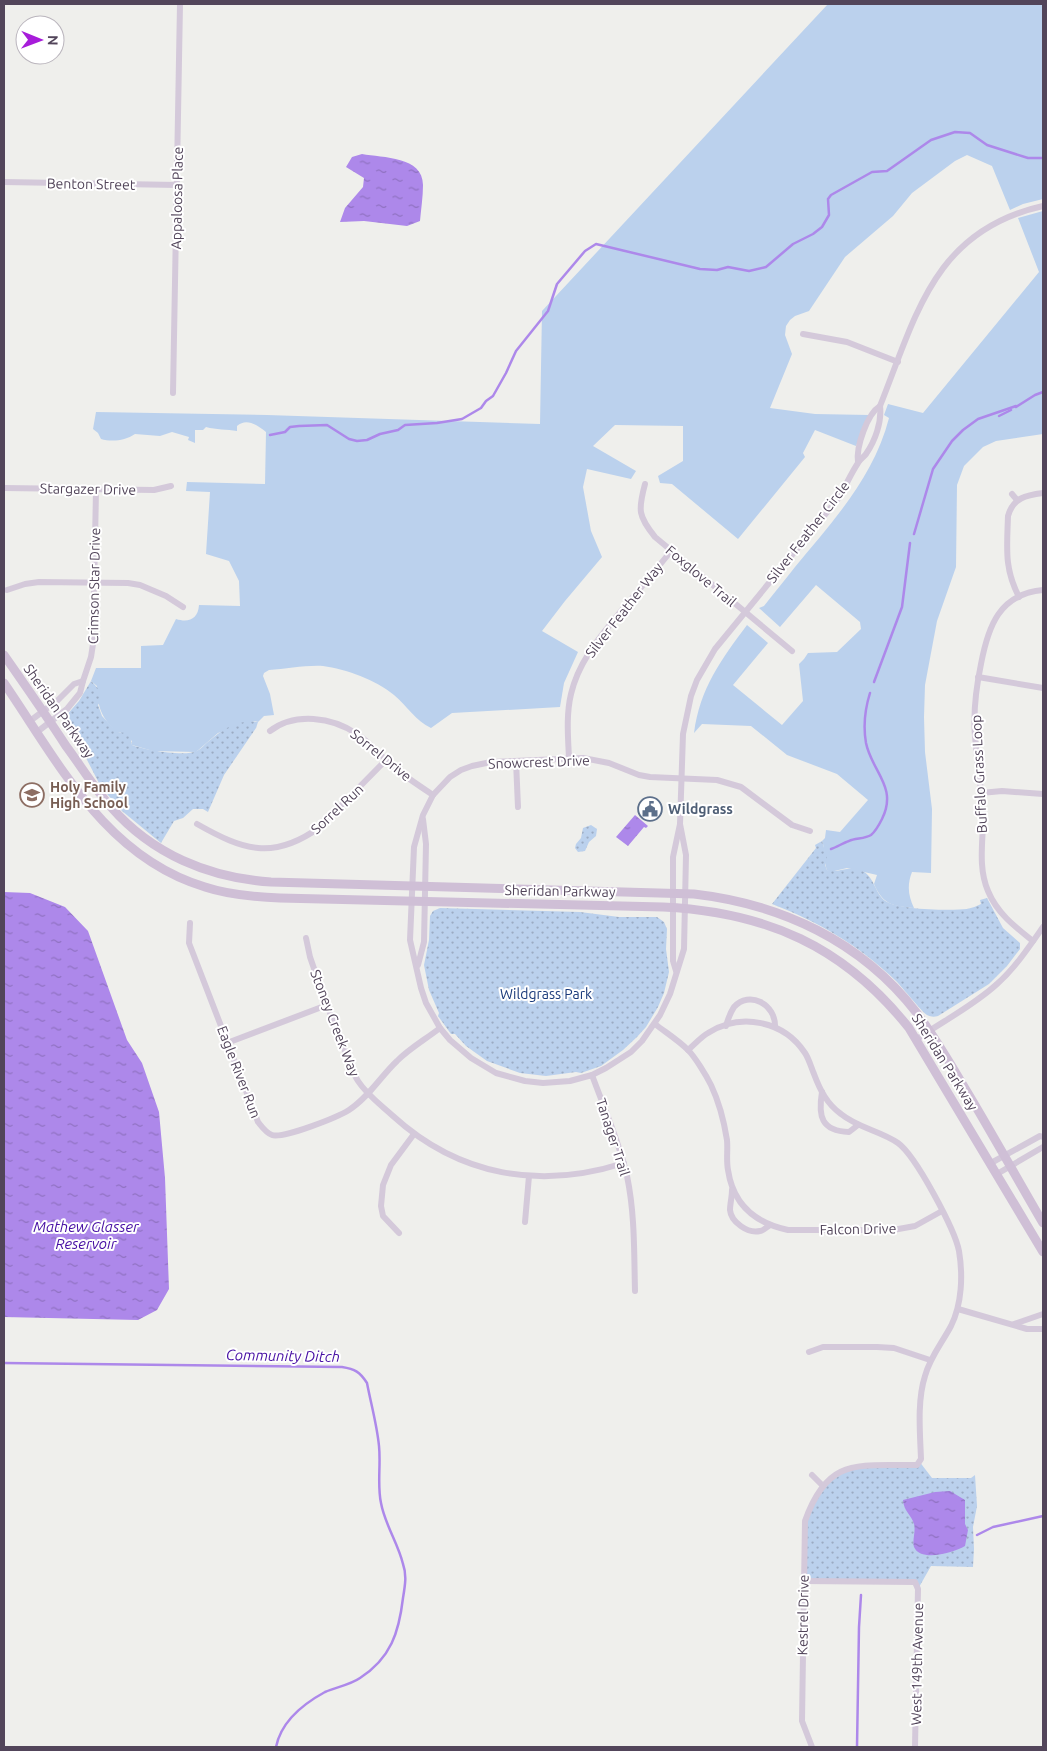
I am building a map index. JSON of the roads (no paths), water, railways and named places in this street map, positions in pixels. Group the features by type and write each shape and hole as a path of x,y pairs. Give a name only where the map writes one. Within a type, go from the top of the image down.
{"main road":[{"name":"Sheridan Parkway","path":"4,655 93,785 119,816 144,838 186,863 224,876 254,881 685,893 731,899 758,906 797,920 834,940 856,954 889,982 929,1031 1043,1223"},
{"name":"Sheridan Parkway","path":"4,683 89,806 111,830 135,852 154,865 179,877 218,891 246,896 280,898 685,908 726,913 753,920 792,934 820,948 851,969 896,1011 916,1039 1043,1252"}],"street":[{"name":"Appaloosa Place","path":"173,393 180,4"},
{"name":"Benton Street","path":"4,182 178,185"},
{"name":"Silver Feather Circle","path":"676,971 673,961 673,857 680,824 683,734 686,714 697,680 715,648 837,500 858,462 866,455 879,424 880,406 921,303 948,260 977,235 995,224 1014,215 1043,206"},
{"path":"803,334 847,342 898,362"},
{"path":"858,462 858,448 874,410 880,406"},
{"name":"Foxglove Trail","path":"644,484 639,505 642,517 655,537 792,651"},
{"name":"Stargazer Drive","path":"4,488 154,490 172,486"},
{"name":"Crimson Star Drive","path":"37,732 67,709 80,693 82,681 91,657 93,644 96,490"},
{"path":"1019,597 1012,584 1006,559 1008,516 1017,500 1029,495 1043,493"},
{"path":"1012,494 1017,500"},
{"name":"Silver Feather Way","path":"569,758 569,707 576,677 582,664 599,638 671,551"},
{"path":"6,590 39,582 128,583 159,592 183,607"},
{"name":"Buffalo Grass Loop","path":"1033,940 1001,914 987,890 981,864 983,829 975,729 975,701 978,677 989,629 1001,610 1019,597 1029,592 1043,590"},
{"path":"978,677 1043,688"},
{"path":"30,721 58,700 74,684 82,681"},
{"name":"Sorrel Drive","path":"270,731 280,723 292,720 320,719 334,722 358,734 397,770 433,795"},
{"name":"Snowcrest Drive","path":"592,1074 556,1082 525,1081 509,1077 484,1067 471,1058 450,1040 440,1028 426,1003 410,940 414,847 423,815 433,795 450,777 466,768 482,763 569,758 596,760 639,775 717,780 741,787 792,825 810,831"},
{"name":"Sorrel Run","path":"197,824 237,844 262,848 286,845 309,836 320,828 386,760"},
{"path":"516,761 518,807"},
{"path":"981,793 1002,791 1043,794"},
{"path":"418,967 424,942 426,844 423,815"},
{"name":"Silver Feather Circle","path":"592,1074 606,1068 631,1052 655,1024 667,1000 684,949 686,855 680,824"},
{"name":"Eagle River Run","path":"190,923 190,943 227,1043 258,1122 262,1128 273,1135 287,1134 340,1115 358,1103 402,1056 440,1028"},
{"path":"916,1039 983,996 997,984 1010,971 1043,927"},
{"name":"Stoney Creek Way","path":"306,938 310,957 326,1005 354,1075 367,1093 414,1134 447,1154 506,1174 569,1176 589,1173 624,1163"},
{"path":"726,1026 735,1006 751,1000 767,1006 773,1014 775,1027"},
{"path":"227,1043 326,1005"},
{"path":"688,1050 710,1032 743,1022 758,1022 775,1027 792,1038 807,1055 828,1102 841,1114 858,1125 887,1136 900,1144 918,1166 955,1234 961,1268 958,1309 1027,1329 1043,1329"},
{"name":"Falcon Drive","path":"655,1024 688,1050 710,1084 722,1114 727,1140 728,1169 732,1189 730,1211 733,1218 746,1229 754,1231 760,1231 770,1225"},
{"name":"Tanager Trail","path":"592,1074 624,1163 630,1199 635,1291"},
{"path":"822,1092 820,1112 822,1120 827,1126 835,1130 849,1132 858,1125"},
{"path":"399,1233 383,1216 381,1206 382,1185 391,1165 414,1134"},
{"path":"990,1163 1043,1136"},
{"path":"997,1174 1043,1147"},
{"path":"525,1222 529,1176"},
{"name":"Falcon Drive","path":"732,1189 741,1204 758,1218 770,1225 788,1230 893,1230 915,1226 942,1211"},
{"name":"Kestrel Drive","path":"812,1747 802,1721 805,1521 815,1496 838,1473 862,1465 917,1465 921,1459 921,1398 924,1378 930,1360 951,1325 958,1309"},
{"path":"1014,1324 1043,1314"},
{"path":"809,1352 823,1347 894,1348 930,1360"},
{"path":"812,1475 823,1486"},
{"name":"West 149th Avenue","path":"803,1581 915,1582 918,1589 915,1747"}],"water":[{"path":"362,154 400,160 416,168 421,176 423,185 420,221 407,226 364,221 340,222 345,208 363,187 364,178 346,167 352,157"},
{"path":"635,815 648,826 644,827 628,846 616,837"},
{"name":"Mathew Glasser Reservoir","path":"4,892 30,893 65,907 88,931 127,1040 142,1063 159,1112 165,1178 169,1289 157,1310 138,1320 4,1317"},
{"path":"950,1491 965,1500 965,1524 968,1530 965,1546 938,1555 918,1552 914,1547 914,1524 903,1500 935,1492"}],"waterway":[{"path":"270,435 285,432 290,427 327,425 349,439 357,441 367,440 380,434 398,430 405,425 462,419 481,408 493,396 516,351 548,311 557,284 585,251 596,244 700,269 717,270 728,267 749,271 766,267 793,244 822,227 829,215 828,199 831,195 872,172 887,171 931,140 955,132 970,133 987,145 1028,158 1043,158"},
{"path":"1016,407 1043,392"},
{"path":"914,534 933,469 952,441 978,419 1016,406"},
{"path":"999,416 1011,410"},
{"path":"874,682 902,607 910,543"},
{"path":"831,849 851,840 871,835 879,826 886,808 886,789 866,743 865,718 870,693"},
{"name":"Community Ditch","path":"4,1363 342,1367 357,1372 367,1383 378,1438 381,1503 405,1572 405,1585 399,1622 392,1643 379,1662 356,1680 325,1692 301,1708 288,1722 276,1747"},
{"path":"977,1535 993,1527 1043,1516"},
{"path":"857,1747 861,1595"}],"place":[{"name":"Holy Family High School","path":"32,795"},
{"name":"Wildgrass","path":"650,809"}],"park label":[{"name":"Wildgrass Park","path":"546,994"}]}
